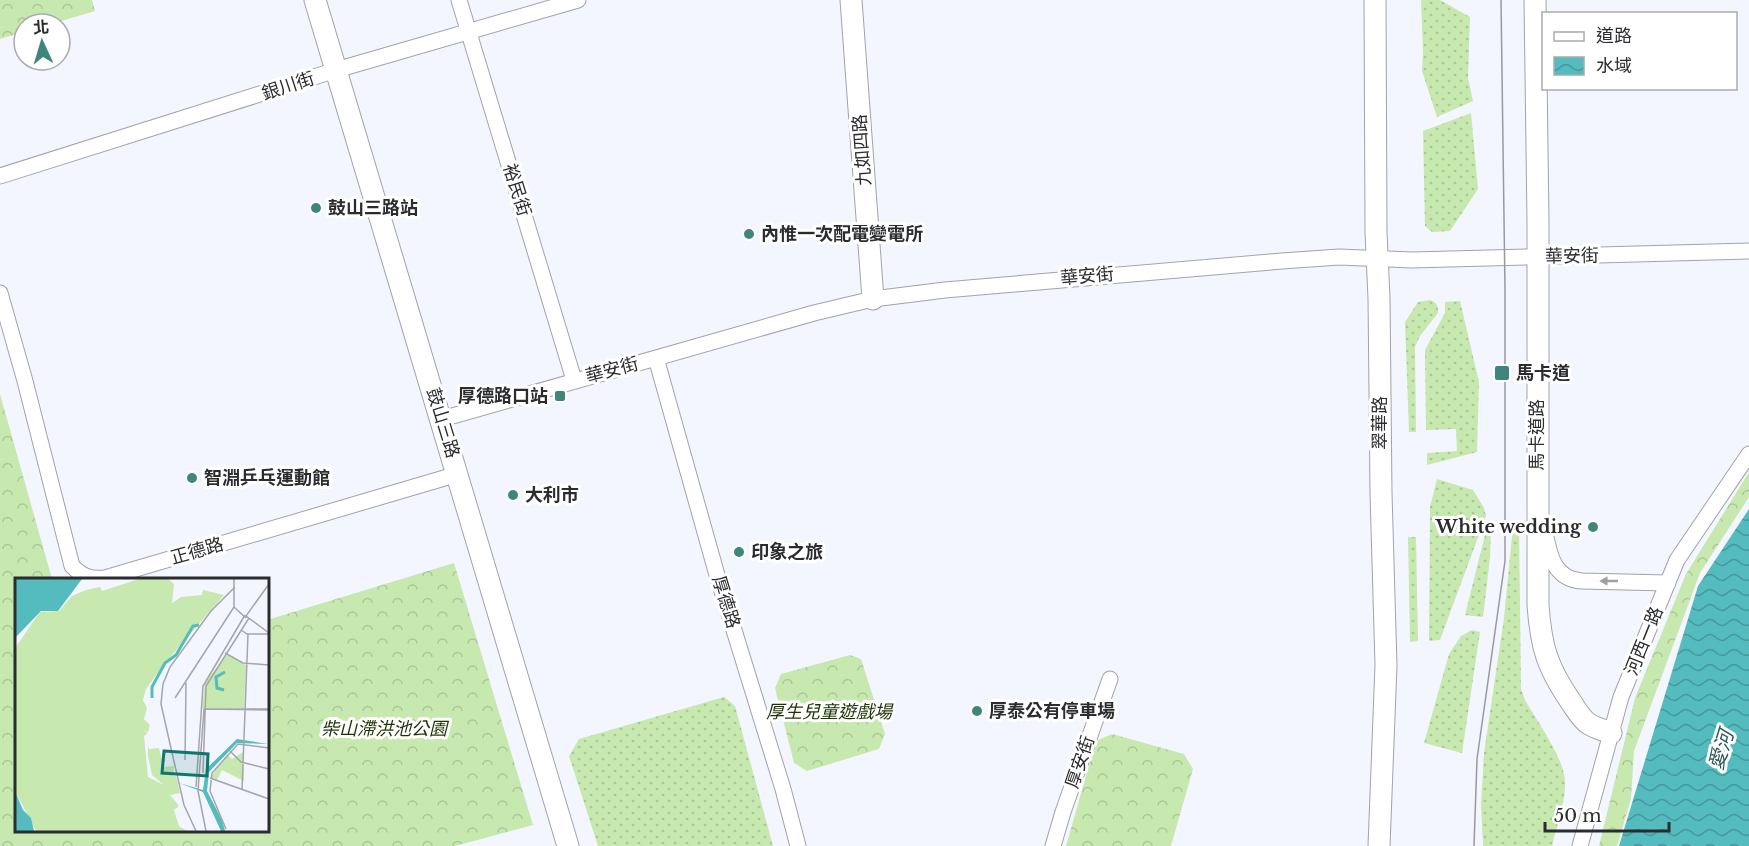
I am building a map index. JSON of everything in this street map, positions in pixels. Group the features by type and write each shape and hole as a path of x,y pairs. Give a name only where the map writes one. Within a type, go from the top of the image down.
{"street":[{"name":"鼓山三路","path":"315,0 568,846"},
{"name":"裕民街","path":"459,0 574,380"},
{"name":"銀川街","path":"0,176 336,70 578,0"},
{"name":"九如四路","path":"851,0 873,299"},
{"name":"翠華路","path":"1375,0 1381,493 1386,665 1379,846"},
{"name":"馬卡道路","path":"1535,0 1540,47 1537,496 1540,634 1545,657 1557,682 1581,717 1587,723 1611,733"},
{"name":"華安街","path":"442,419 574,380 873,299 1045,280 1339,257 1412,260 1749,251"},
{"name":"正德路","path":"0,293 72,566 81,575 90,578"},
{"name":"厚德路","path":"656,358 717,575 783,789 798,846"},
{"name":"河西一路","path":"1580,846 1623,691 1677,560 1749,454"},
{"name":"正德路","path":"105,578 458,474"},
{"path":"1537,496 1553,560 1564,577 1582,581 1668,583"},
{"name":"厚安街","path":"1053,846 1110,679"}],"green space":[{"path":"0,0 92,0 95,11 72,18 72,12 12,12 12,36 0,39"},
{"path":"1421,0 1440,0 1470,17 1468,78 1473,101 1437,117 1422,71"},
{"path":"1471,113 1478,189 1450,231 1432,232 1425,226 1423,131"},
{"path":"1430,300 1437,305 1438,313 1420,336 1415,347 1416,432 1409,432 1405,322 1418,302"},
{"path":"1460,301 1479,382 1477,452 1427,465 1427,453 1457,451 1456,429 1426,430 1425,350 1445,313 1445,302"},
{"name":"柴山滯洪池公園","path":"0,394 52,578 15,578 15,831 268,831 268,620 454,563 533,825 455,846 0,846"},
{"path":"1749,472 1749,497 1700,573 1634,751 1631,799 1617,846 1599,846 1635,698 1686,574"},
{"path":"1437,479 1473,490 1486,516 1440,640 1429,641 1430,507"},
{"path":"1513,526 1519,526 1521,689 1555,751 1565,781 1563,805 1552,846 1483,846 1481,804 1484,753 1504,618"},
{"path":"1487,527 1491,530 1490,558 1483,617 1465,615"},
{"path":"1408,537 1416,537 1418,641 1410,642"},
{"path":"1472,630 1480,632 1462,753 1424,743 1449,654 1461,636"},
{"name":"厚生兒童遊戲場","path":"850,655 861,659 885,734 879,749 807,771 794,763 775,688 781,674"},
{"path":"724,697 735,706 773,846 598,846 569,756 579,739"},
{"path":"1112,734 1184,754 1193,769 1171,846 1066,846 1096,741"}],"water":[{"name":"愛河","path":"1749,509 1749,846 1619,846 1698,586"}],"tram line":[{"path":"1474,846 1477,759 1505,561 1505,290 1501,0"}],"place":[{"name":"鼓山三路站","path":"316,208"},
{"name":"內惟一次配電變電所","path":"749,234"},
{"name":"馬卡道","path":"1502,373"},
{"name":"厚德路口站","path":"560,396"},
{"name":"智淵乒乓運動館","path":"192,478"},
{"name":"大利市","path":"513,495"},
{"name":"White wedding","path":"1593,527"},
{"name":"印象之旅","path":"739,552"},
{"name":"厚泰公有停車場","path":"977,711"}]}
